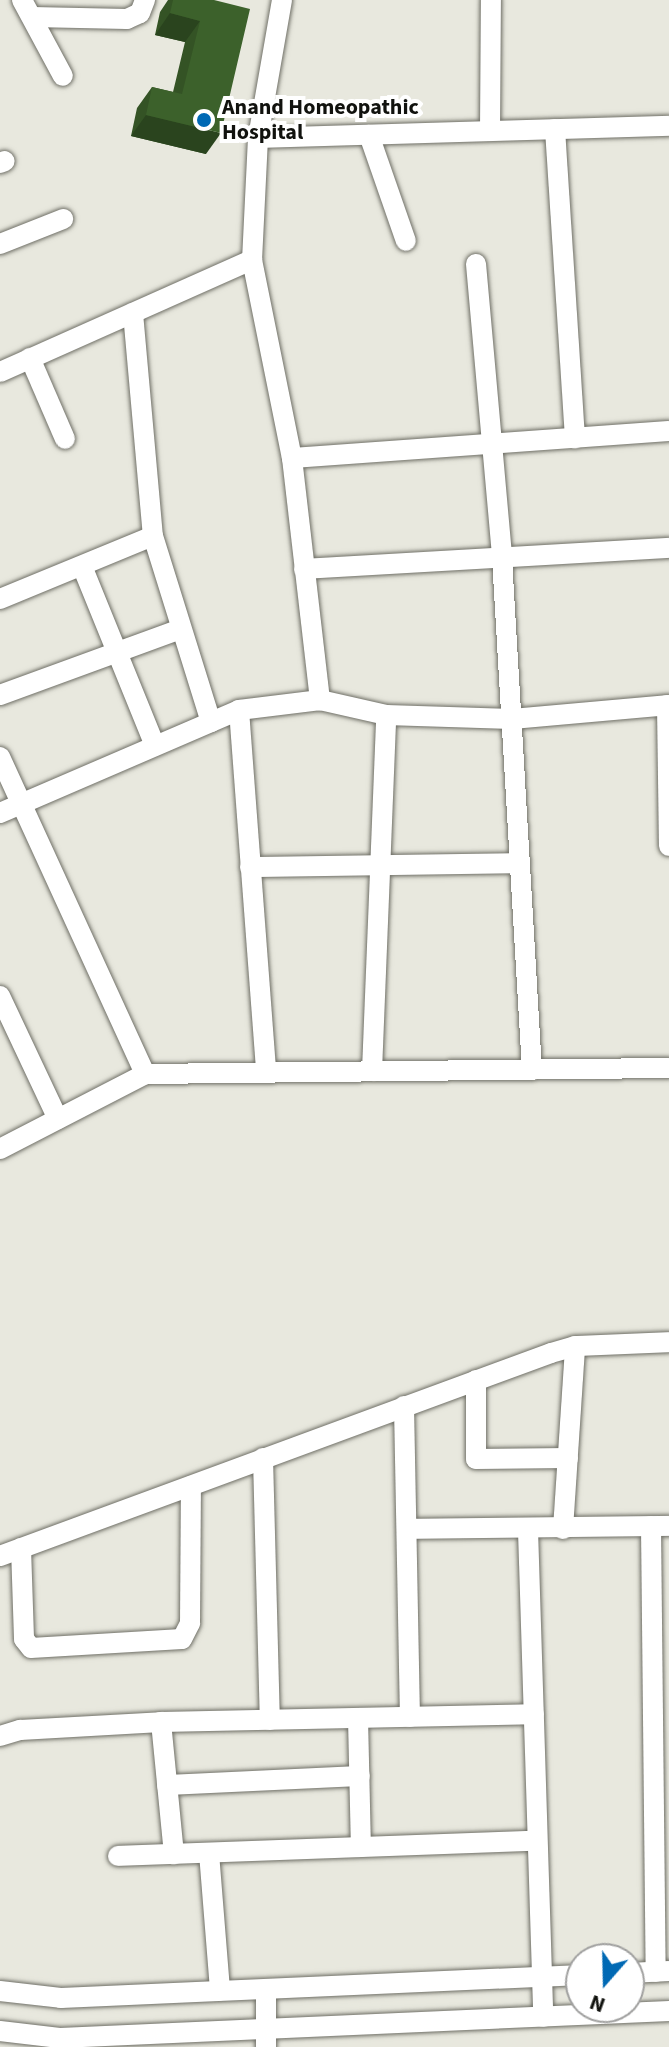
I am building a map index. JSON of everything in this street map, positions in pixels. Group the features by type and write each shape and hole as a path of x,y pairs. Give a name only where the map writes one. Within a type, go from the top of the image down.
{"street":[{"path":"27,9 127,19 140,13 145,0"},
{"path":"282,0 258,138 252,260 292,458 320,700"},
{"path":"490,131 491,0"},
{"path":"27,9 63,76"},
{"path":"258,138 669,126"},
{"path":"555,129 575,438"},
{"path":"369,135 406,241"},
{"path":"0,244 63,219"},
{"path":"1,368 252,260"},
{"path":"476,264 502,558 532,1070"},
{"path":"133,313 153,536 211,722"},
{"path":"30,358 65,439"},
{"path":"292,458 669,431"},
{"path":"0,599 153,536"},
{"path":"304,569 669,548"},
{"path":"82,566 119,650 155,746"},
{"path":"0,695 180,629"},
{"path":"9,809 239,710 320,700 386,715 512,719 668,705 669,846"},
{"path":"239,710 266,1072"},
{"path":"372,1071 386,715"},
{"path":"0,757 9,809 145,1074"},
{"path":"250,867 520,863"},
{"path":"0,996 58,1119"},
{"path":"0,1149 145,1074 669,1068"},
{"path":"0,1556 575,1346 661,1342 669,1362"},
{"path":"563,1529 575,1346"},
{"path":"476,1380 476,1459 568,1458"},
{"path":"404,1406 410,1717"},
{"path":"263,1458 270,1720"},
{"path":"21,1548 24,1639 31,1648 182,1639 190,1623 191,1486"},
{"path":"407,1529 528,1530 660,1526 662,1972"},
{"path":"528,1530 543,2017"},
{"path":"0,1736 20,1730 161,1722 534,1714"},
{"path":"358,1718 361,1847"},
{"path":"161,1722 174,1854"},
{"path":"167,1785 360,1776"},
{"path":"118,1856 537,1841"},
{"path":"209,1853 220,1991"},
{"path":"0,1991 61,1998 565,1976"},
{"path":"266,1990 268,2038"},
{"path":"0,2031 60,2038 268,2038 543,2017 669,2011"}],"building":[{"path":"173,0 214,0 250,9 221,133 146,115 152,87 182,94 200,21 170,13"}],"place":[{"name":"Anand Homeopathic Hospital","path":"204,120"}]}
